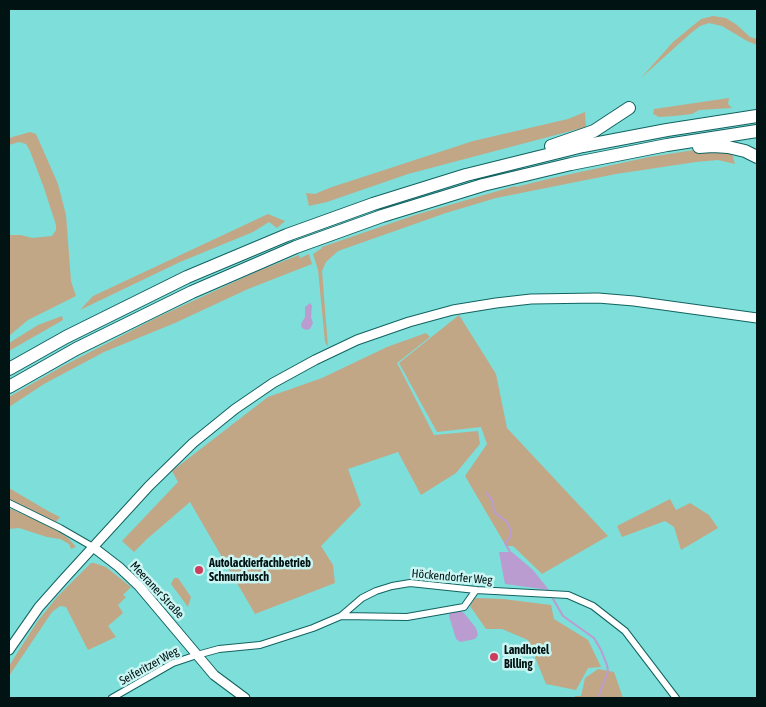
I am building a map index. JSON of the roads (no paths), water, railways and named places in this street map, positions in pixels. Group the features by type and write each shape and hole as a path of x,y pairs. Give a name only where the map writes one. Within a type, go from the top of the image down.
{"highway":[{"path":"528,159 546,148 594,132 629,108"},
{"path":"9,369 66,337 186,277 296,231 373,204 432,185 583,146 666,130 757,116"},
{"path":"9,387 138,317 219,280 300,246 392,213 493,183 571,164 667,145 757,131"},
{"path":"667,145 693,148 728,147 745,151 757,157"}],"main road":[{"path":"9,650 39,607 93,547 167,468 212,427 260,392 315,360 357,340 409,322 452,310 531,299 590,298 625,300 757,318"},
{"name":"Meeraner Straße","path":"93,547 119,567 139,586 214,675 245,698"}],"street":[{"name":"Meeraner Straße","path":"9,503 60,528 93,547"},
{"name":"Höckendorfer Weg","path":"197,655 219,649 260,645 312,628 341,616 362,598 392,586 410,583 476,590 568,596 593,606 625,632 676,698"},
{"path":"341,616 407,617 464,607 476,590"},
{"name":"Seiferitzer Weg","path":"112,698 173,663 197,655"}],"waterway":[{"path":"487,493 493,502 494,512 507,522 511,531 511,536 505,543 510,552"},
{"path":"553,599 563,616 594,638 601,650 608,671 598,698"}],"place":[{"name":"Autolackierfachbetrieb Schnurrbusch","path":"199,570"},
{"name":"Landhotel Billing","path":"494,657"}]}
